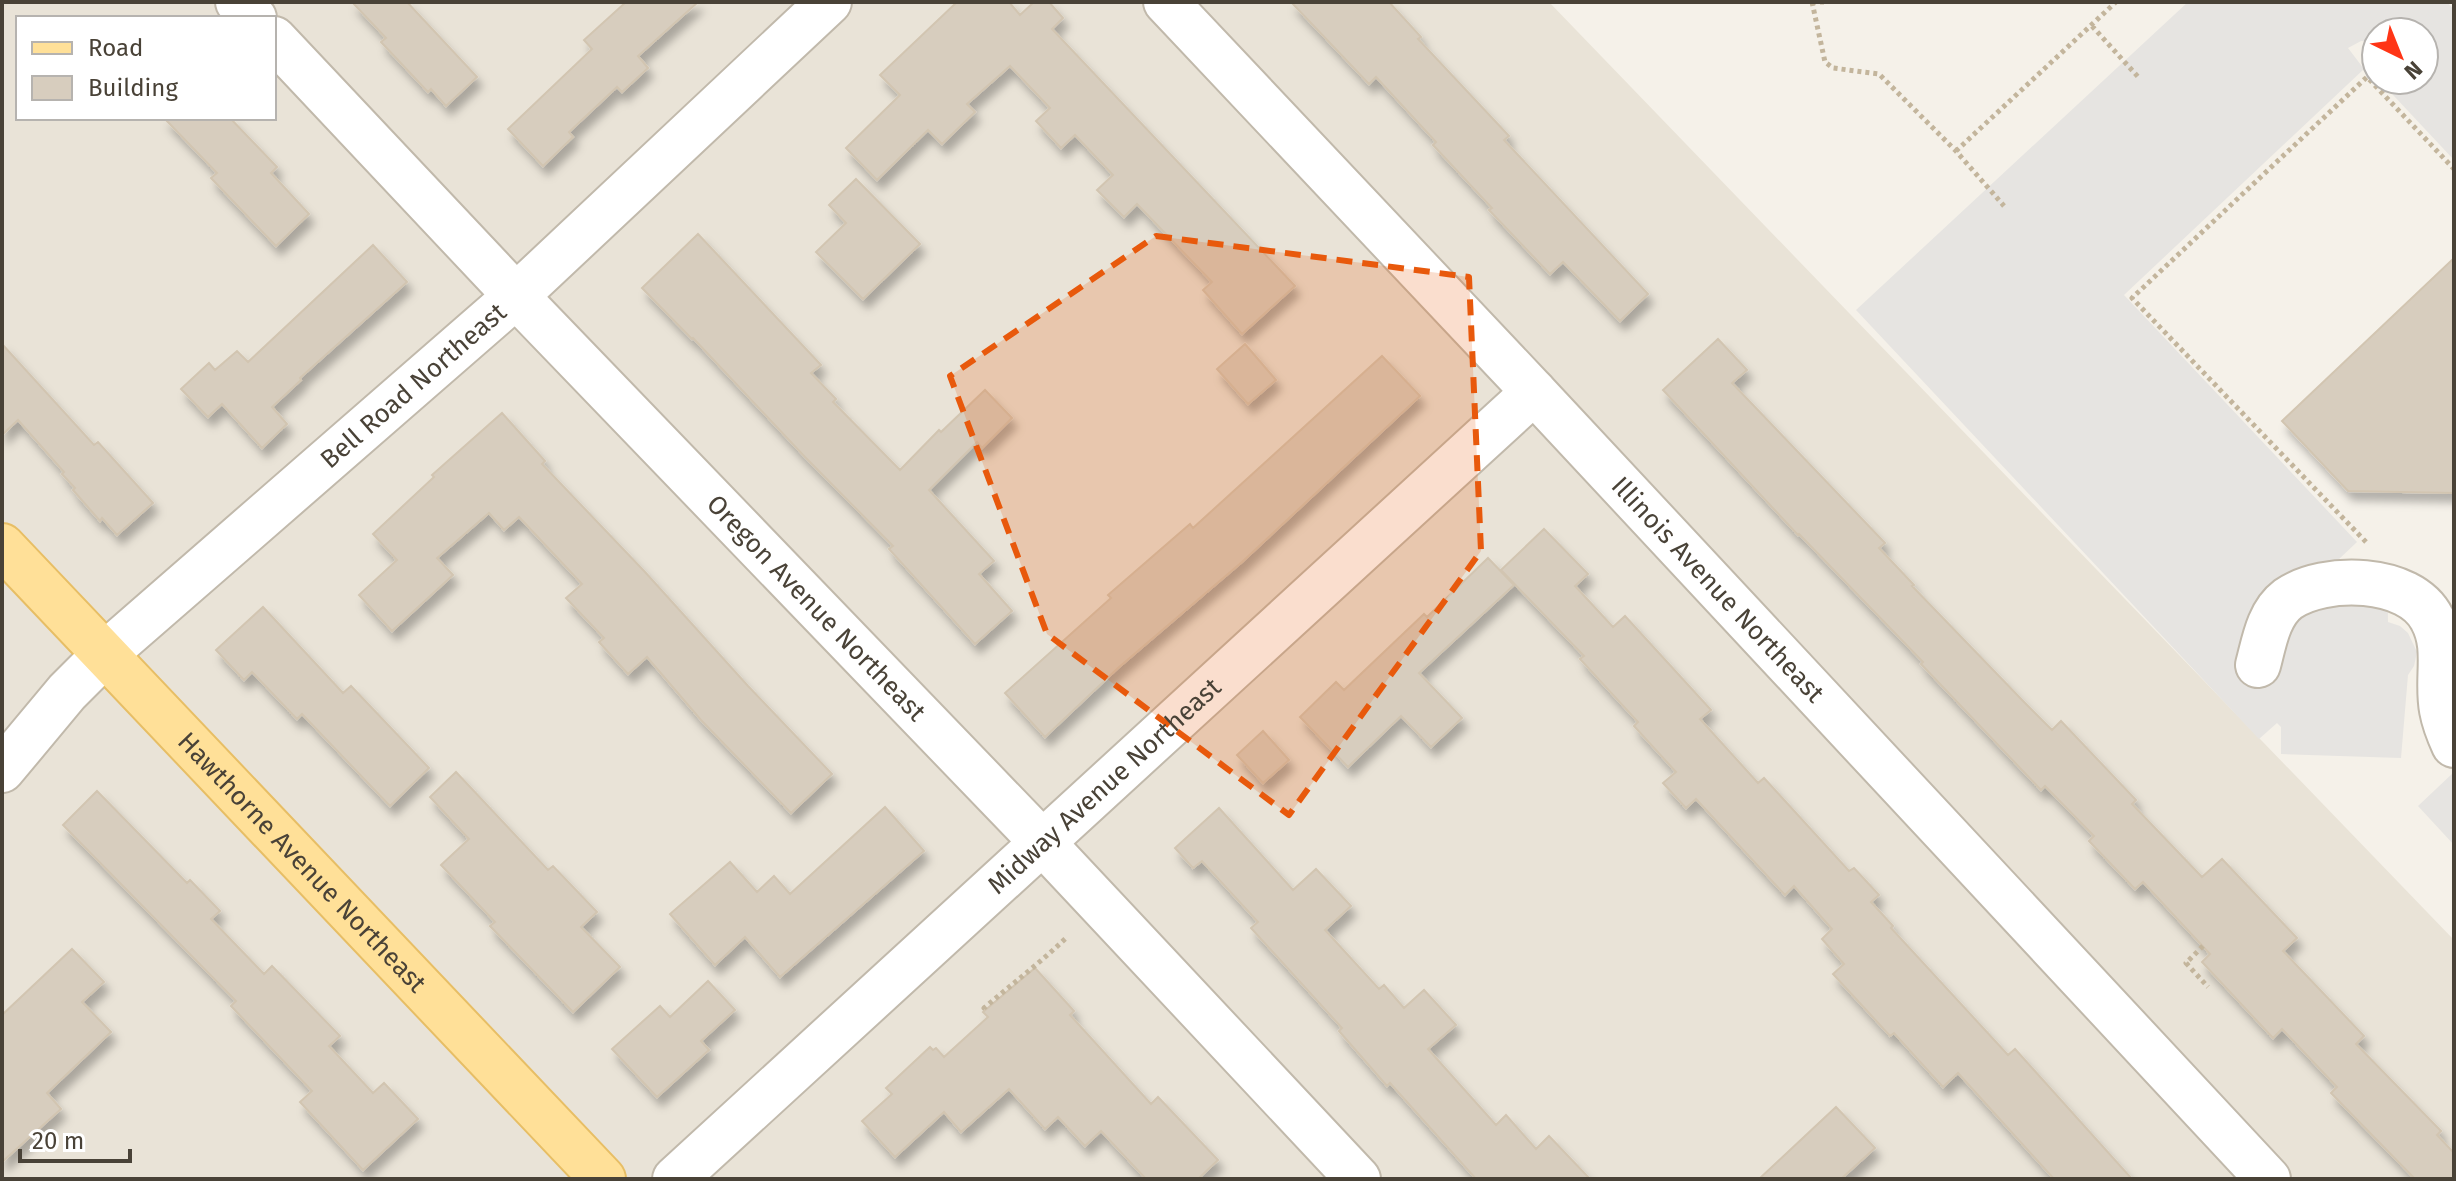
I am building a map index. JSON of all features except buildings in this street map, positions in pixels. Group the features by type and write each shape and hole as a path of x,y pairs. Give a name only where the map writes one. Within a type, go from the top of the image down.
{"main road":[{"name":"Hawthorne Avenue Northeast","path":"2,546 603,1179"}],"street":[{"name":"Bell Road Northeast","path":"2,770 67,692 105,654 516,296 829,2"},
{"name":"Illinois Avenue Northeast","path":"1166,2 2268,1179"},
{"name":"Oregon Avenue Northeast","path":"276,41 516,296 1042,842 1358,1179"},
{"name":"Midway Avenue Northeast","path":"675,1179 1534,392"},
{"path":"2258,665 2267,627 2286,600 2315,586 2360,583 2395,588 2421,602 2433,619 2442,649 2442,710 2454,745"}],"path":[{"path":"1824,2 1812,2 1825,62 1833,68 1879,74 1956,151 2004,206"},
{"path":"1956,151 2116,2"},
{"path":"2092,26 2140,79"},
{"path":"2376,552 2132,298 2367,77 2454,169"},
{"path":"985,1009 1066,938"},
{"path":"2203,946 2186,963 2208,987"}],"highlighted area":[{"path":"1156,236 1469,277 1481,551 1289,815 1047,634 950,376"}],"shaded area":[{"path":"2,2 1549,2 2454,940 2454,1179 2,1179"},
{"path":"2188,2 2447,2 2454,10 2454,160 2394,96 2440,96 2440,16 2360,16 2360,42 2348,48 2360,64 2360,73 2124,295 2357,542 2338,560 2387,564 2388,622 2408,633 2417,652 2408,675 2401,758 2281,754 2281,727 2277,723 2259,739 1856,310"},
{"path":"2454,772 2454,845 2418,806"}]}
